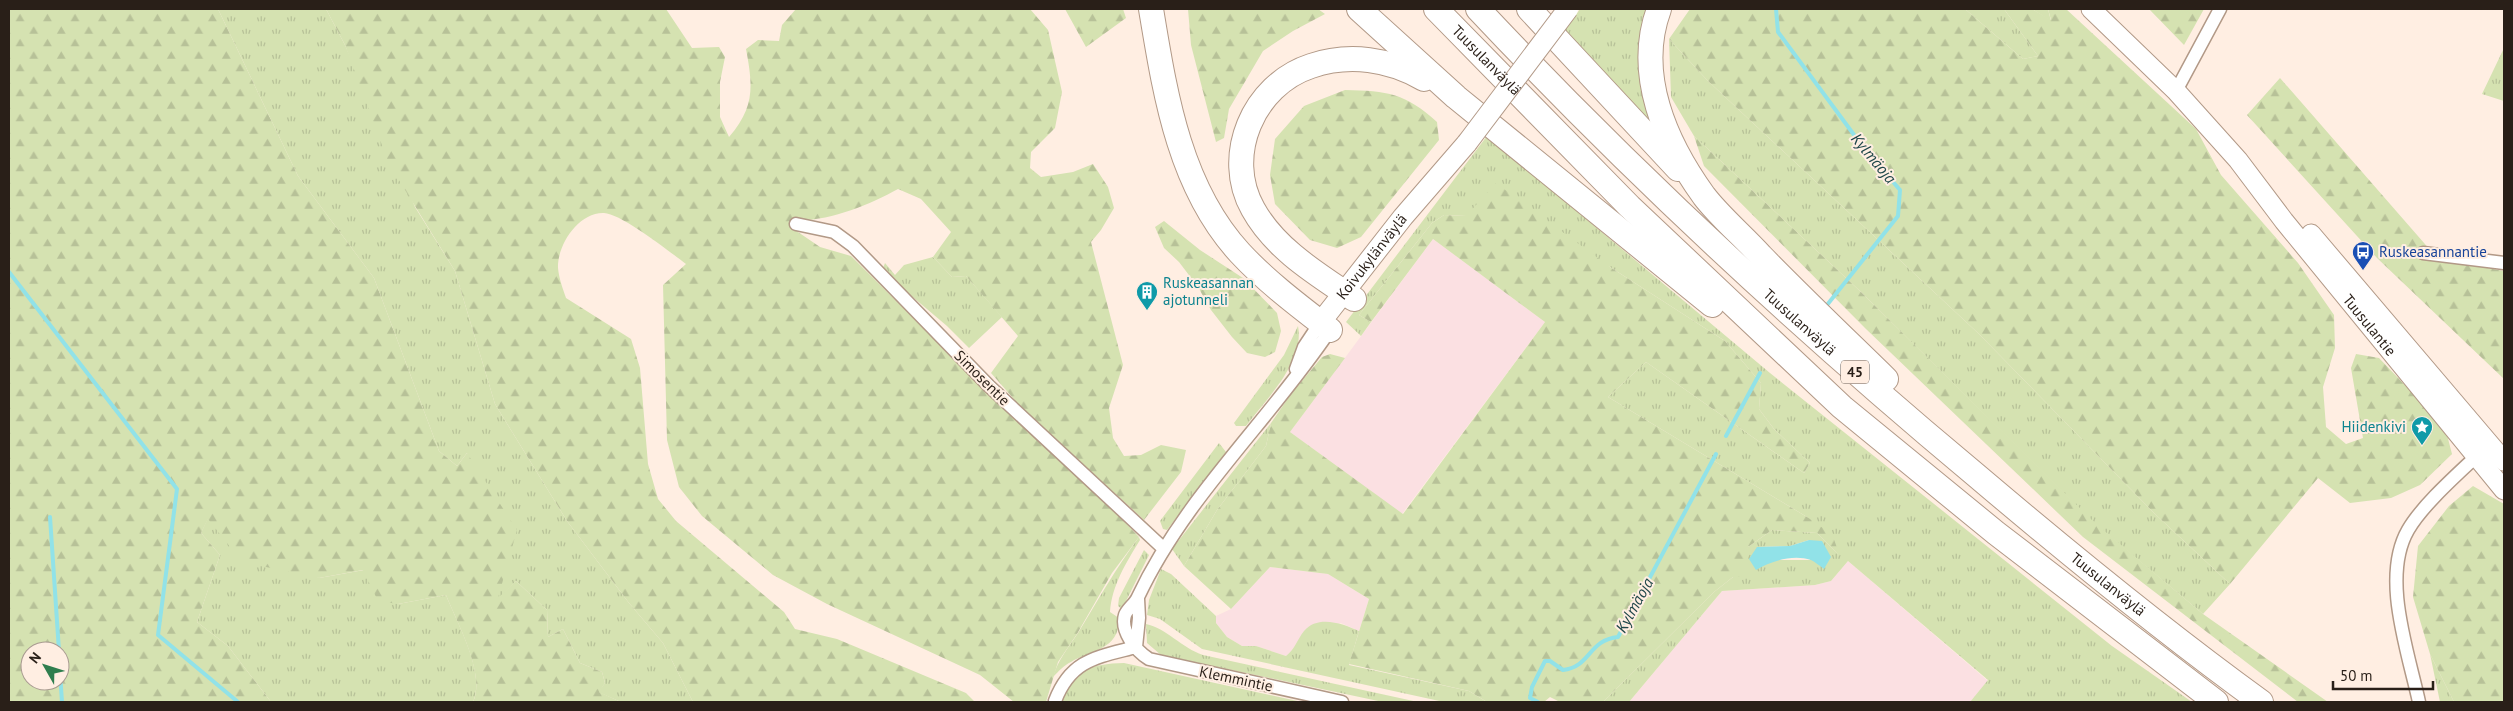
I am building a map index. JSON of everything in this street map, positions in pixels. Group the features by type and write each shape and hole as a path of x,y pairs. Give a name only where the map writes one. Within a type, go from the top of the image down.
{"highway":[{"path":"1151,9 1168,104 1177,137 1206,203 1239,252 1264,276 1325,326"},
{"path":"1359,9 1456,97 1741,329 1842,407"},
{"name":"Tuusulanväylä","path":"1436,9 1630,207 1842,407 2004,539 2216,702"},
{"name":"Tuusulanväylä","path":"1478,9 1652,185 1755,282 1896,408 2014,508 2184,646 2261,702"},
{"path":"1529,9 1634,124 1785,281 2014,508"},
{"path":"1659,9 1652,26 1648,61 1652,89 1662,122 1679,158 1705,197"},
{"path":"1349,296 1295,258 1269,233 1252,208 1242,180 1240,156 1246,130 1255,111 1270,93 1288,78 1310,66 1358,58 1380,61 1406,68 1456,97"}],"main road":[{"name":"Koivukylänväylä","path":"1325,326 1412,224 1467,143 1568,9"},
{"name":"Tuusulantie","path":"2091,9 2176,91 2238,160 2293,213 2504,461"},
{"name":"Tuusulantie","path":"2238,160 2284,221 2504,490"}],"street":[{"path":"2176,91 2220,9"},
{"name":"Simosentie","path":"796,224 834,232 853,246 989,386 1163,548"},
{"path":"2423,253 2504,262"},
{"name":"Koivukylänväylä","path":"1136,646 1126,634 1125,616 1138,599 1163,548 1291,381 1304,347 1325,326"},
{"path":"2419,702 2399,610 2395,569 2400,549 2409,529 2421,514 2490,444"},
{"path":"1056,700 1069,675 1080,664 1136,646"},
{"name":"Klemmintie","path":"1136,646 1141,654 1164,664 1342,702"}],"shaded area":[{"path":"1433,239 1545,322 1402,514 1290,432"},
{"path":"1848,561 1988,681 1970,702 1629,702 1722,591 1815,585 1831,581"},
{"path":"1270,567 1328,574 1369,599 1359,631 1341,623 1305,630 1294,650 1286,656 1256,646 1242,646 1227,637 1216,623 1216,616 1231,609"}],"green space":[{"path":"9,9 218,9 298,176 374,278 439,451 457,466 467,453 517,530 498,598 516,581 547,610 548,637 563,629 580,663 602,672 605,683 599,692 621,702 473,702 476,691 476,677 473,663 469,648 446,595 398,604 378,601 363,570 319,578 242,562 208,519 201,533 220,555 197,622 228,646 271,702 9,702"},
{"path":"218,9 326,9 345,45 415,207 455,271 495,404 567,521 629,603 663,643 693,702 621,702 598,692 605,683 602,672 580,663 563,629 548,637 547,610 516,581 498,600 467,453 457,466 439,451 374,278 298,176"},
{"path":"326,9 666,9 692,48 719,47 725,57 720,82 720,117 729,137 744,116 750,96 751,85 746,49 758,40 779,41 782,25 796,9 1030,9 1048,30 1062,92 1055,128 1031,152 1030,168 1041,177 1073,172 1093,164 1108,187 1114,208 1101,230 1091,242 1123,365 1109,408 1113,438 1124,456 1141,455 1161,445 1186,450 1181,472 1144,520 1020,406 991,373 1018,336 966,276 952,277 933,257 951,232 921,199 898,189 848,211 821,218 795,220 795,230 820,247 851,256 1004,408 1100,496 1139,537 1112,573 1077,634 1058,662 1046,702 1014,702 980,675 827,604 773,575 702,516 679,487 667,440 663,285 686,264 646,234 622,220 604,213 595,214 578,224 565,241 559,259 559,276 566,298 631,339 640,368 648,464 658,499 676,521 784,612 795,629 837,639 966,693 975,702 693,702 663,643 629,603 567,521 495,404 455,271 389,164 345,45"},
{"path":"1065,9 1123,9 1126,18 1086,47"},
{"path":"1188,9 1318,9 1325,14 1293,31 1263,51 1229,109 1224,138 1216,142 1191,45"},
{"path":"1580,9 1651,9 1660,139 1561,35"},
{"path":"1690,9 1965,9 2023,59 2038,56 2004,9 2032,9 2051,20 2048,9 2066,9 2196,129 2221,175 2298,263 2334,315 2335,348 2323,387 2326,427 2346,444 2363,438 2351,368 2356,354 2379,358 2445,427 2452,454 2420,485 2391,498 2350,503 2318,478 2230,584 2154,513 1979,334 1708,81 1669,39"},
{"path":"1965,9 2004,9 2038,56 2023,59"},
{"path":"2032,9 2048,9 2051,21"},
{"path":"2149,9 2204,9 2184,45"},
{"path":"1669,39 1708,81 1979,334 2154,513 2230,584 2203,614 2094,523 1861,292 1694,136 1671,97"},
{"path":"2504,48 2504,101 2482,94"},
{"path":"2280,78 2438,259 2504,271 2504,379 2377,258 2247,115"},
{"path":"1345,90 1373,91 1405,99 1426,112 1437,122 1439,140 1361,237 1337,248 1310,240 1275,204 1270,175 1275,139 1304,106"},
{"path":"1487,136 1770,373 2112,646 2192,702 1970,702 1988,680 1848,561 1831,581 1815,585 1722,591 1629,702 1603,702 1714,592 1733,577 1748,547 1772,530 1817,533 1839,555 1807,517 1608,397 1646,362 1804,473 1810,463 1774,429 1759,409 1761,383 1725,341 1610,267 1466,216 1444,215 1432,223 1359,315 1371,322 1361,336 1346,322","holes":["1809,540 1810,560 1773,560 1757,547 1790,546"]},
{"path":"1694,136 1861,292 2095,523 2203,614 2328,702 2298,702 2083,537 1866,329 1704,166"},
{"path":"1496,183 1610,267 1725,341 1761,383 1759,409 1774,429 1810,463 1804,473 1646,362 1608,397 1832,534 1840,556 1817,533 1772,530 1748,547 1747,576 1733,577 1714,592 1603,702 1560,702 1550,697 1544,702 1487,702 1469,691 1349,664 1369,599 1328,574 1270,567 1231,609 1184,566 1217,510 1266,446 1271,423 1291,394 1322,357 1330,354 1345,358 1290,432 1403,514 1545,322 1433,239 1371,322 1359,315 1432,223 1444,215 1466,216"},
{"path":"1164,221 1200,250 1243,278 1277,313 1281,331 1275,352 1265,357 1247,353 1232,337 1211,310 1198,287 1179,262 1164,248 1155,227"},
{"path":"933,257 952,277 966,276 1002,317 969,348 947,326 882,271 885,263 895,275 904,265"},
{"path":"1298,326 1299,340 1296,353 1282,379 1246,426 1236,426 1234,423 1284,355"},
{"path":"1271,423 1266,446 1217,510 1184,566 1172,549"},
{"path":"1219,443 1226,452 1167,530 1163,529 1160,521"},
{"path":"2473,486 2504,504 2504,702 2454,702 2430,654 2413,597 2418,546 2449,506"},
{"path":"208,518 319,578 364,570 398,604 446,595 473,663 476,690 473,702 271,702 228,646 197,622 220,555 201,533"},
{"path":"1139,537 1140,540 1117,583 1111,602 1110,612 1119,618 1115,637 1103,648 1066,665 1053,677 1064,654"},
{"path":"1144,550 1149,555 1122,609 1118,606 1119,598"},
{"path":"1161,569 1171,574 1216,616 1216,623 1227,637 1242,646 1256,646 1286,656 1304,631 1310,626 1324,622 1339,623 1359,631 1349,665 1469,691 1487,702 1444,702 1202,649 1160,619 1147,615 1149,600"},
{"path":"1146,624 1153,626 1203,655 1418,702 1383,702 1161,655 1147,643"},
{"path":"2430,654 2454,702 2440,702"},
{"path":"1124,663 1302,702 1062,702 1072,682 1085,670 1102,665"}],"water":[{"path":"1809,540 1822,541 1831,557 1824,569 1811,560 1790,558 1775,561 1756,570 1749,559 1757,547 1790,546"}],"waterway":[{"name":"Kylmäoja","path":"1776,9 1778,32 1863,147 1900,190 1898,216 1827,305"},
{"path":"9,272 177,489 158,635 238,702"},
{"name":"Kylmäoja","path":"1726,436 1760,373"},
{"name":"Kylmäoja","path":"1538,702 1530,698 1532,687 1545,661 1550,661 1563,670 1572,668 1585,659 1601,643 1618,637 1716,454"},
{"path":"50,517 58,641"},
{"path":"61,691 62,702"}],"place":[{"name":"Ruskeasannantie","path":"2363,271"},
{"name":"Ruskeasannan ajotunneli","path":"1147,311"},
{"name":"Hiidenkivi","path":"2422,446"}]}
